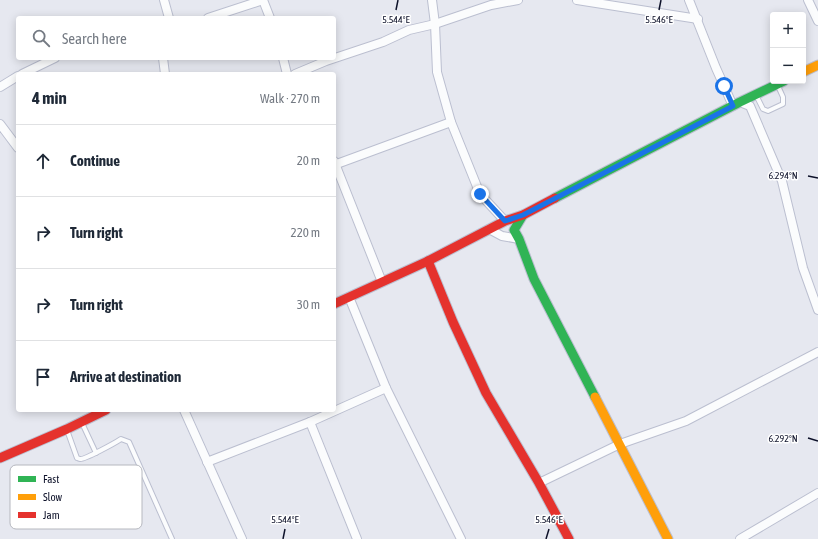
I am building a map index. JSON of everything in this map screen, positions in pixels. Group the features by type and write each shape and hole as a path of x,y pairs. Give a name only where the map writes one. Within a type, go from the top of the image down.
{"street":[{"path":"164,0 168,16"},
{"path":"214,16 263,0 269,16"},
{"path":"432,0 435,24 437,72 451,122 480,194 505,221"},
{"path":"336,58 383,42 409,30 435,24 491,5 518,0"},
{"path":"577,0 698,19"},
{"path":"690,0 716,68 736,104"},
{"path":"808,0 818,21"},
{"path":"26,72 51,60"},
{"path":"163,60 164,72"},
{"path":"283,60 286,72"},
{"path":"300,72 329,60"},
{"path":"806,71 818,65"},
{"path":"0,87 16,77"},
{"path":"336,303 428,261 505,221 523,215 736,104 779,84"},
{"path":"736,104 750,106 782,182 803,268 818,310"},
{"path":"336,164 451,122"},
{"path":"0,124 16,145"},
{"path":"336,167 382,282"},
{"path":"523,215 514,230 519,239 534,279 668,539"},
{"path":"489,230 502,236 519,239"},
{"path":"428,261 453,322 486,393 539,484 568,539"},
{"path":"349,297 386,388 462,539"},
{"path":"539,484 620,444 686,421 818,352"},
{"path":"336,410 386,388"},
{"path":"0,458 67,430 102,412"},
{"path":"185,412 242,539"},
{"path":"207,462 332,412"},
{"path":"310,422 357,539"},
{"path":"740,539 818,492"}],"lane":[{"path":"756,95 765,110 768,111 783,104 781,84"},
{"path":"82,422 96,453"},
{"path":"67,430 78,459 82,459 96,453 121,440 129,442 139,465"},
{"path":"142,471 172,539"}],"traffic: fast":[{"path":"555,198 778,84"},
{"path":"523,215 514,230 519,239 534,279 595,397"}],"traffic: slow":[{"path":"806,71 818,65"},
{"path":"595,397 668,539"}],"traffic: jam":[{"path":"336,303 428,261 505,221 523,215 555,198"},
{"path":"428,261 453,322 486,393 539,483 569,539"},
{"path":"0,458 102,412"}],"route":[{"path":"480,194 505,221 523,215 733,106 724,86"}]}
